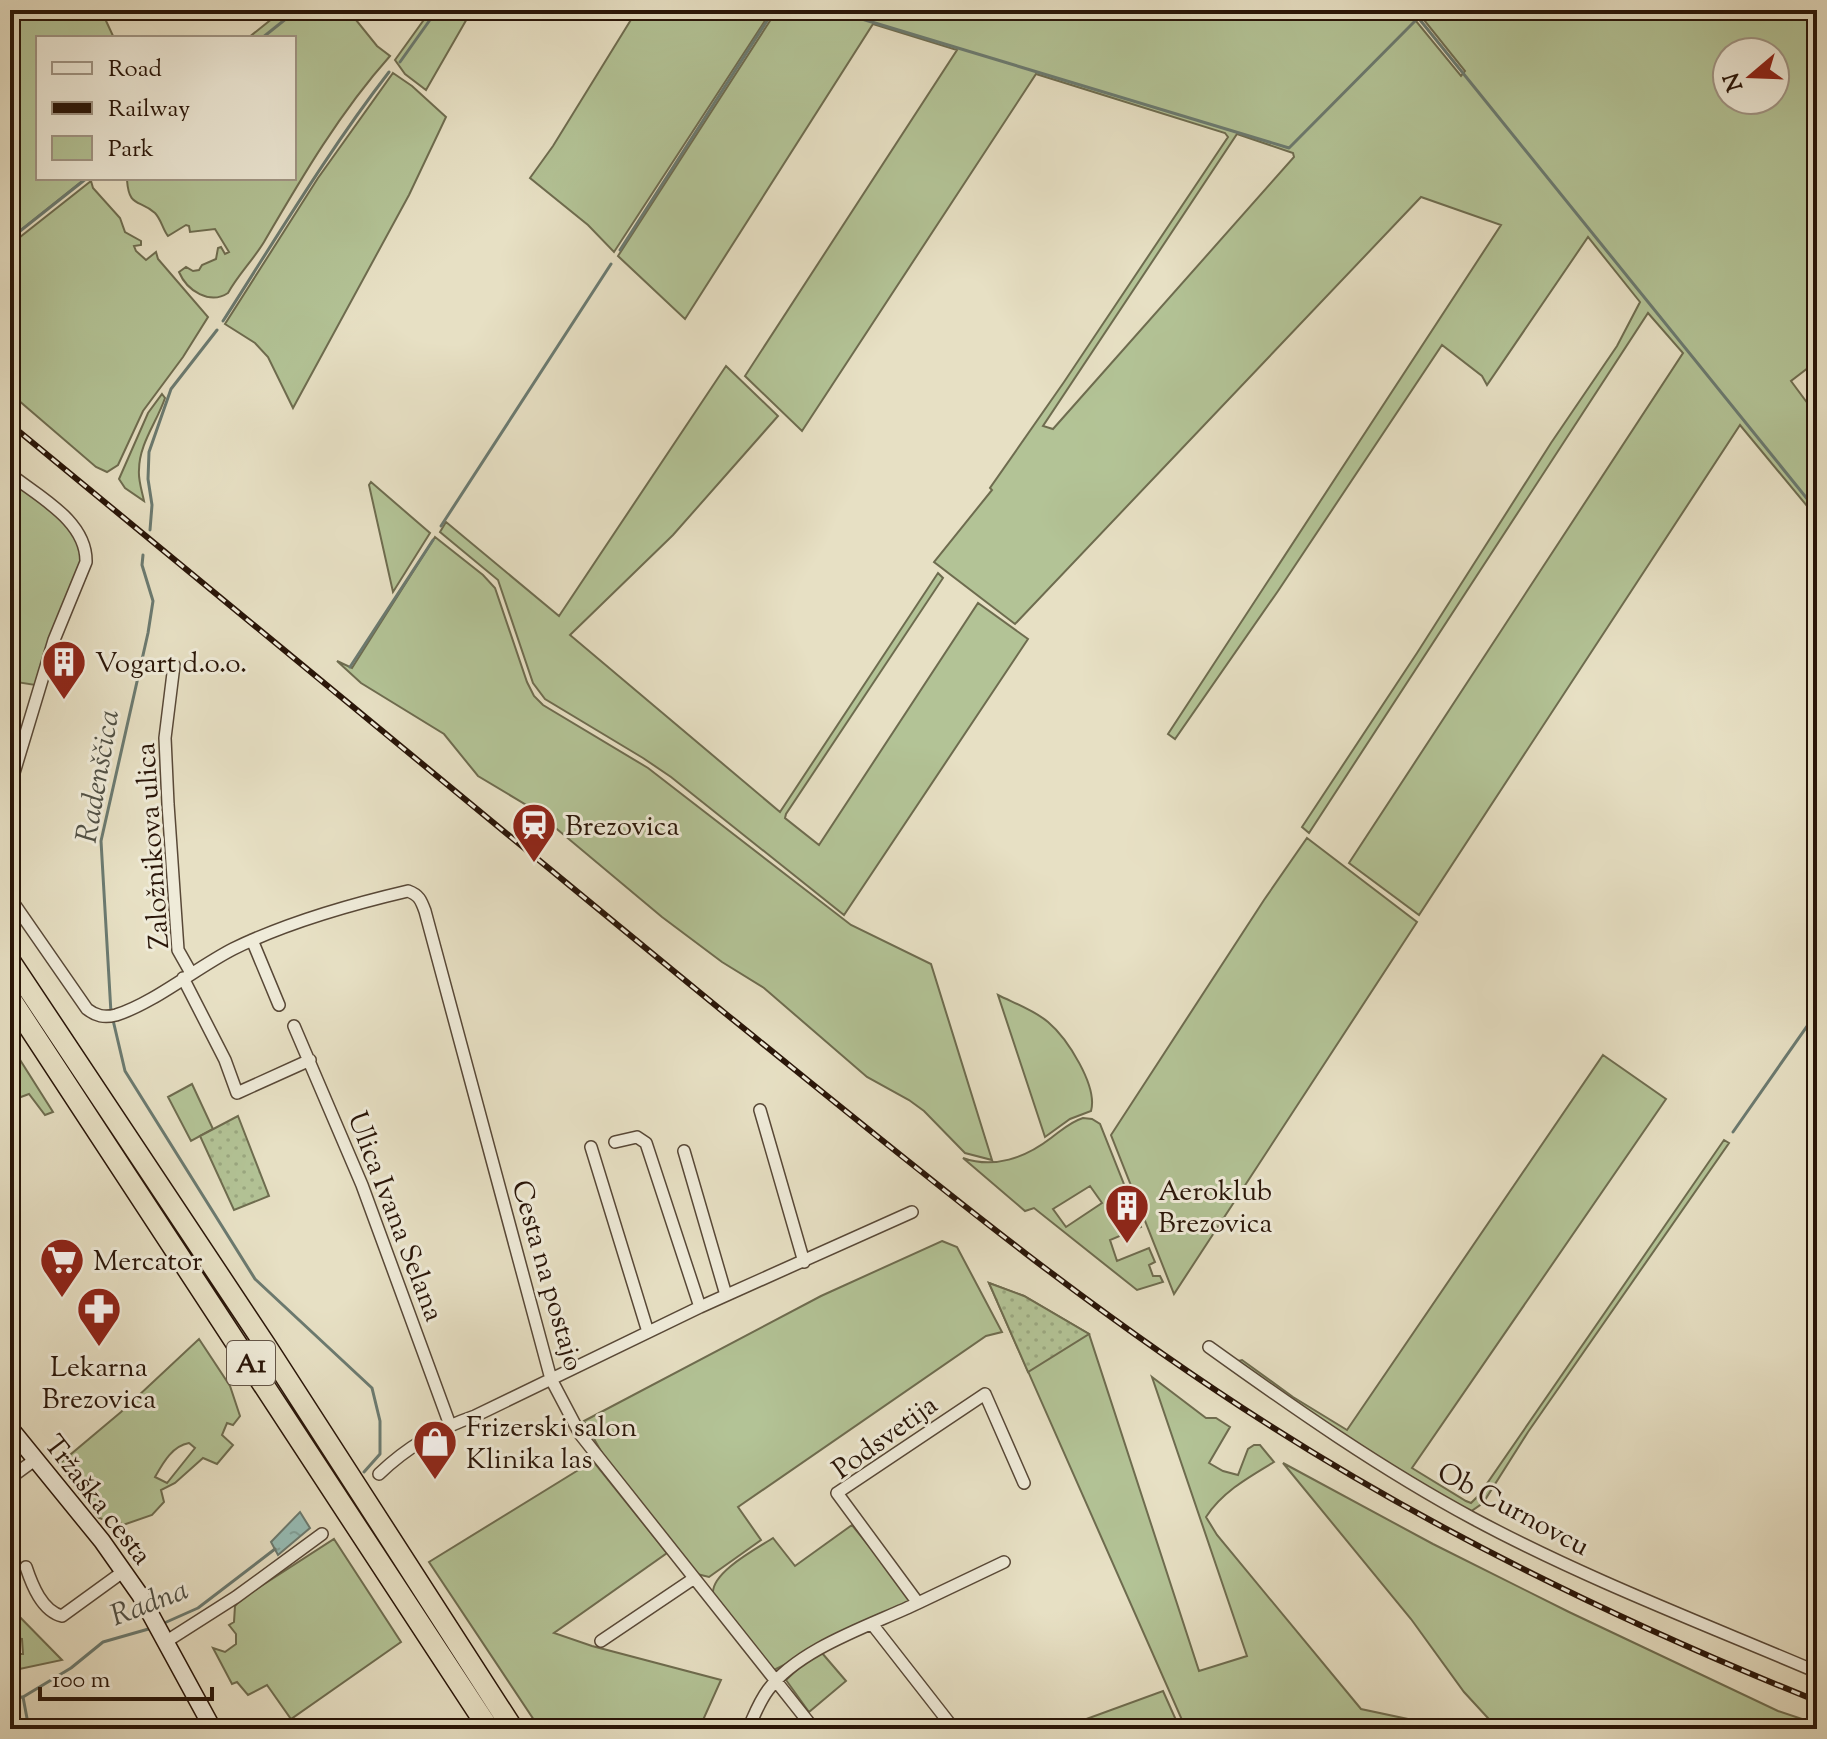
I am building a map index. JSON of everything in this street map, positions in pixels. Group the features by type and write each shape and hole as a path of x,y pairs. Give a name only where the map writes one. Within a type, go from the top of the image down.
{"highway":[{"name":"A1","path":"10,961 266,1346 513,1729"},
{"name":"A1","path":"10,998 489,1729"}],"main road":[{"name":"Tržaška cesta","path":"10,1428 124,1571 161,1631 213,1729"}],"street":[{"path":"10,474 81,534 86,562 41,677 10,786"},
{"name":"Založnikova ulica","path":"174,665 165,738 178,950 237,1093 310,1060"},
{"name":"Založnikova ulica","path":"187,975 252,940 358,903 408,891 421,900"},
{"path":"10,898 87,1009 110,1016 187,975"},
{"name":"Cesta na postajo","path":"421,900 551,1379 580,1434 814,1729"},
{"path":"252,940 279,1005"},
{"name":"Ulica Ivana Selana","path":"294,1026 362,1185 450,1425"},
{"path":"760,1110 804,1262"},
{"path":"615,1142 637,1137 646,1143 700,1307"},
{"path":"591,1147 648,1332"},
{"path":"684,1151 726,1295"},
{"path":"379,1474 393,1461 450,1425 726,1295 912,1212"},
{"name":"Ob Curnovcu","path":"1209,1347 1339,1437 1472,1518 1650,1602 1817,1672"},
{"name":"Podsvetija","path":"918,1603 837,1493 985,1394 1024,1483"},
{"path":"10,1478 36,1459"},
{"path":"161,1631 236,1597 322,1534"},
{"path":"748,1729 759,1703 775,1681 812,1654 1004,1562"},
{"path":"26,1567 43,1601 55,1614 62,1616 124,1571"},
{"path":"601,1641 693,1579"},
{"path":"872,1624 954,1729"}],"green space":[{"path":"10,10 101,10 113,36 36,36 36,180 84,180 21,230 10,218"},
{"path":"283,10 348,10 377,46 390,56 338,122 264,242 228,293 207,297 193,290 179,272 186,267 199,270 202,265 216,259 218,248 221,247 225,254 229,252 215,229 190,232 186,225 168,236 155,213 130,195 127,180 296,180 296,36 250,36"},
{"path":"431,10 472,10 426,90 405,74 395,60"},
{"path":"637,10 772,10 614,252 588,225 530,178"},
{"path":"777,10 1407,10 1461,76 1465,71 1416,10 1817,10 1817,361 1791,381 1817,416 1817,518 1740,425 1419,915 1349,863 1683,353 1648,313 1309,833 1302,827 1617,346 1640,302 1588,237 1487,385 1482,376 1442,345 1175,739 1168,734 1501,225 1421,197 1015,624 934,562 992,490 990,488 1228,137 1225,133 1036,74 802,431 745,376 957,50 873,24 685,319 618,256","holes":["1237,134 1293,153 1294,157 1053,429 1043,426"]},
{"path":"393,73 446,117 409,195 293,408 268,357 255,343 225,324 318,178"},
{"path":"91,181 93,188 120,218 125,232 141,241 141,245 134,246 136,251 146,260 156,252 158,259 208,317 143,411 118,465 107,472 96,467 10,393 10,245"},
{"path":"726,366 778,416 673,535 570,635 780,812 938,573 943,578 786,814 785,818 819,845 978,603 1028,639 844,915 671,777 545,699 533,683 498,580 440,532 446,522 559,616"},
{"path":"162,394 165,398 140,460 139,478 144,501 125,488 119,479 148,413"},
{"path":"10,480 57,516 75,538 80,551 81,565 35,685 10,681"},
{"path":"371,482 430,533 393,592 369,485"},
{"path":"435,537 495,588 527,682 543,705 648,768 851,925 931,964 992,1160 965,1153 924,1111 867,1077 764,988 722,962 662,917 533,809 478,776 444,734 361,683 337,661 352,668"},
{"path":"1307,838 1417,922 1174,1294 1111,1135"},
{"path":"998,995 1037,1014 1056,1029 1079,1063 1090,1089 1091,1111 1070,1119 1045,1137"},
{"path":"10,1044 53,1112 45,1115 29,1094 10,1101"},
{"path":"1603,1055 1666,1099 1412,1468 1466,1501 1471,1503 1479,1495 1724,1140 1729,1143 1528,1432 1483,1503 1470,1512 1348,1439 1234,1362 1242,1360 1293,1397 1347,1430"},
{"path":"192,1084 213,1129 191,1141 168,1097"},
{"path":"238,1116 269,1196 234,1210 200,1136"},
{"path":"1092,1119 1100,1124 1141,1227 1110,1240 1117,1261 1149,1248 1155,1262 1149,1265 1153,1276 1160,1276 1163,1282 1137,1290 1034,1208 1025,1211 963,1158 986,1162 1009,1160 1041,1145 1078,1120","holes":["1090,1186 1102,1203 1066,1227 1053,1209"]},
{"path":"942,1241 957,1247 1002,1332 986,1336 738,1507 761,1540 709,1577 697,1574 602,1453 584,1421 821,1296"},
{"path":"989,1283 1024,1296 1089,1334 1199,1671 1247,1656 1152,1377 1206,1418 1216,1418 1230,1427 1209,1463 1238,1475 1248,1449 1254,1445 1260,1445 1274,1462 1228,1493 1206,1517 1217,1535 1361,1709 1455,1729 1186,1729"},
{"path":"989,1283 1024,1296 1089,1334 1028,1372"},
{"path":"199,1339 230,1386 240,1416 233,1425 227,1423 222,1435 233,1445 217,1464 203,1458 175,1483 161,1490 164,1502 152,1515 123,1525 114,1517 99,1518 58,1465 121,1412","holes":["189,1443 195,1448 167,1483 155,1477 178,1448"]},
{"path":"593,1461 667,1553 554,1633 721,1680 699,1729 540,1729 429,1562"},
{"path":"1283,1463 1433,1544 1569,1612 1778,1711 1817,1724 1817,1729 1540,1729 1537,1725 1525,1729 1498,1729 1464,1692 1411,1619"},
{"path":"852,1525 909,1595 910,1603 774,1670 713,1593 715,1585 727,1569 773,1538 795,1566"},
{"path":"334,1539 401,1642 291,1719 267,1685 248,1695 237,1682 232,1684 213,1648 225,1652 236,1644 236,1634 229,1625 234,1622 235,1606 241,1599"},
{"path":"10,1607 62,1660 10,1671 10,1654 23,1654 22,1639 10,1638"},
{"path":"822,1653 846,1681 809,1712 786,1680 804,1663"},
{"path":"1163,1691 1180,1729 1059,1729"}],"water":[{"path":"300,1512 310,1528 278,1555 271,1542"}],"waterway":[{"path":"264,36 297,10"},
{"name":"Radenščica","path":"400,62 437,10"},
{"path":"620,250 774,10"},
{"path":"832,10 1289,148 1418,18"},
{"path":"1412,10 1817,511"},
{"name":"Radenščica","path":"223,321 324,163 389,72"},
{"path":"10,239 84,180"},
{"path":"441,526 611,264"},
{"name":"Radenščica","path":"150,530 149,452 171,389 217,330"},
{"path":"350,667 433,540"},
{"name":"Radenščica","path":"111,1013 101,841 153,601 142,565 143,555"},
{"path":"1733,1132 1817,1012"},
{"path":"113,1020 125,1071 255,1279 372,1388 380,1421 380,1454 364,1472"},
{"name":"Radna","path":"162,1624 198,1608 275,1549"},
{"name":"Radna","path":"29,1729 23,1697 71,1668 103,1642 152,1628"},
{"path":"10,1699 22,1697"}],"railway":[{"path":"10,424 859,1121 1059,1279 1128,1329 1269,1425 1468,1541 1606,1609 1817,1701"}],"place":[{"name":"Vogart d.o.o.","path":"64,701"},
{"name":"Brezovica","path":"534,864"},
{"name":"Aeroklub Brezovica","path":"1127,1245"},
{"name":"Mercator","path":"62,1299"},
{"name":"Lekarna Brezovica","path":"99,1348"},
{"name":"Frizerski salon Klinika las","path":"435,1481"}]}
